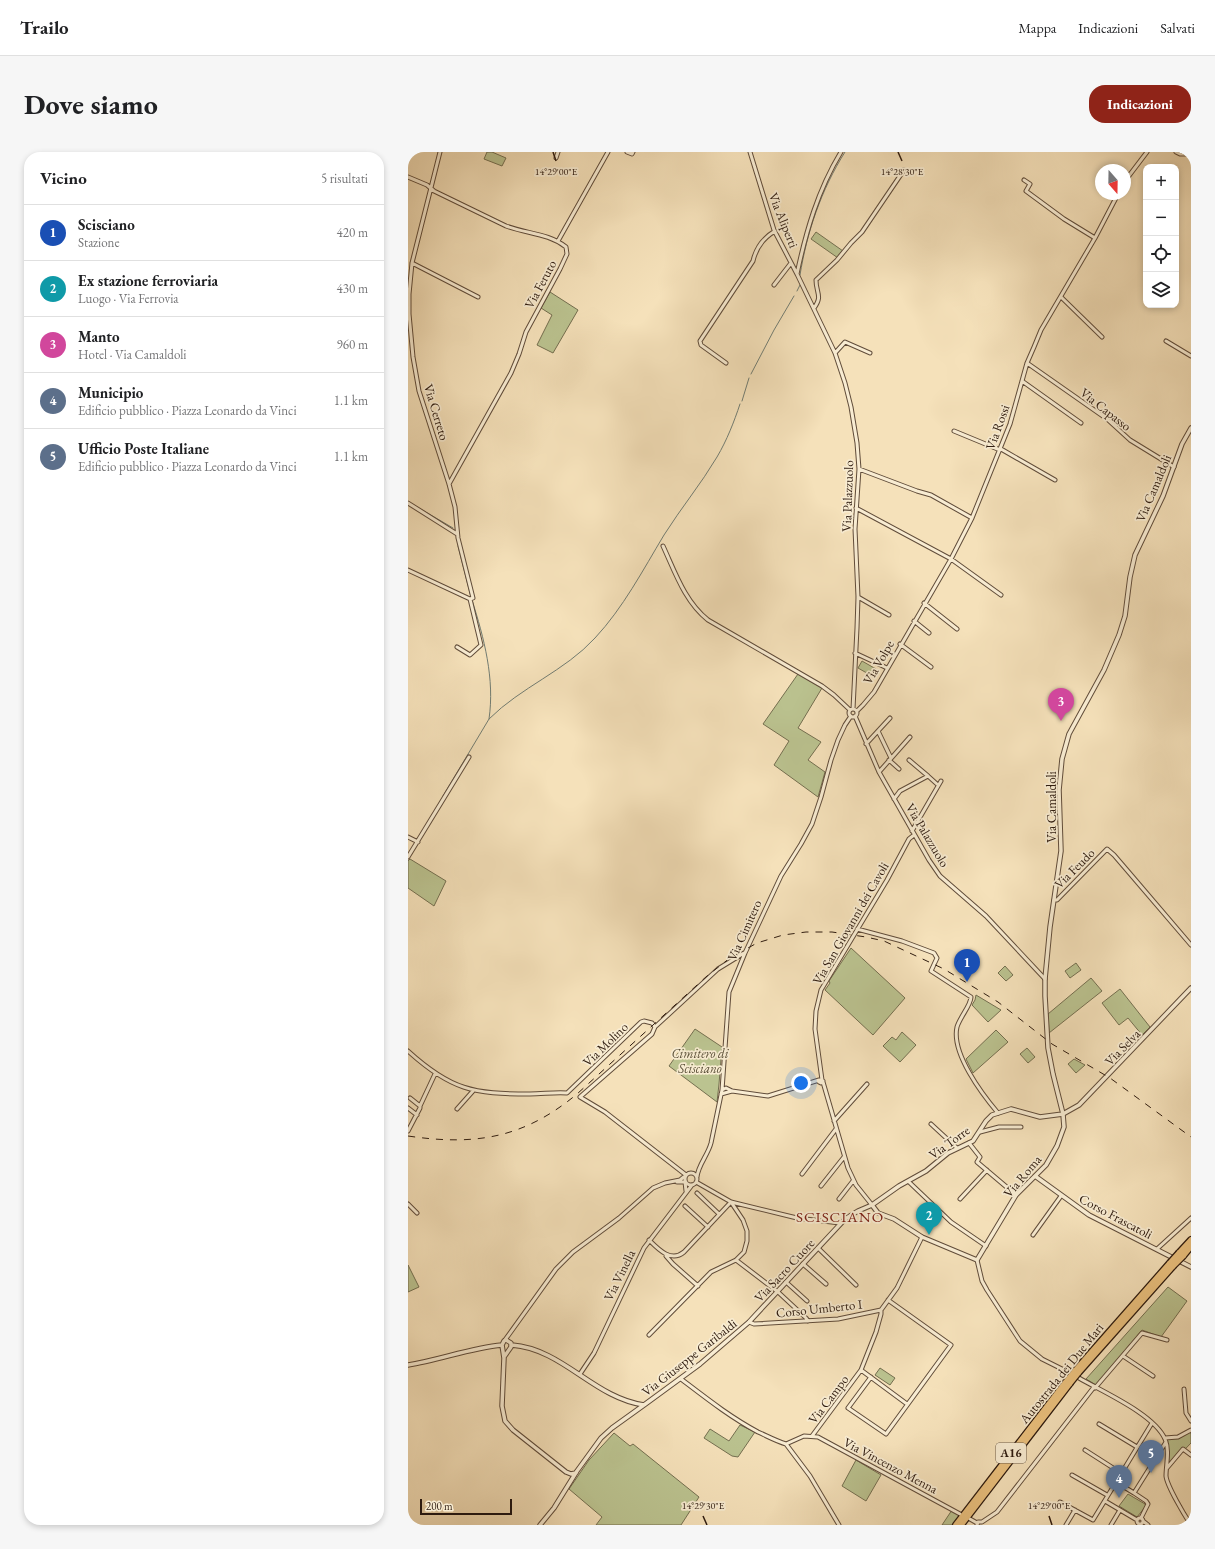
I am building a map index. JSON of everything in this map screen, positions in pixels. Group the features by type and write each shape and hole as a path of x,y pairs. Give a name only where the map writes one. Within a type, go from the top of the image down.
{"highway":[{"name":"Autostrada dei Due Mari","path":"956,1525 1068,1382 1077,1374 1121,1321 1172,1265 1191,1240"},
{"name":"Autostrada dei Due Mari","path":"1181,1254 1191,1246"},
{"name":"Autostrada dei Due Mari","path":"961,1525 1068,1382"}],"street":[{"name":"Via Cerreto","path":"440,152 412,262 409,314 415,372 426,414 455,507 458,534 473,598 470,599 481,645 470,655 457,647"},
{"path":"556,158 558,152"},
{"path":"408,177 427,185 430,188 506,226 518,230 534,232 558,241 608,152"},
{"path":"627,152 632,154 633,152"},
{"name":"Via Aliperti","path":"750,152 756,175 775,231 806,294"},
{"path":"797,274 806,232 814,209 828,175 841,152"},
{"path":"1131,173 1147,152"},
{"path":"1176,152 1180,154 1191,154"},
{"path":"814,308 819,302 816,280 837,260 862,232 904,170"},
{"path":"1024,180 1030,184 1026,191 1064,219 1095,238"},
{"name":"Via Rossi","path":"914,621 972,518 1001,449 1015,408 1027,363 1042,330 1095,238 1115,200"},
{"path":"726,363 701,345 700,341 753,261 755,253 762,240 775,231"},
{"name":"Via Feruto","path":"449,484 511,373 526,332 567,254 566,247 558,241"},
{"path":"412,262 478,297"},
{"path":"774,285 791,263"},
{"name":"Via Palazzuolo","path":"806,294 835,353 851,407 857,443 859,469 855,529 858,597 851,709 849,712 853,716 879,772 914,835 940,876 986,916 1045,979"},
{"path":"1061,297 1102,337"},
{"path":"1166,341 1191,356"},
{"path":"835,353 844,342 870,353"},
{"name":"Via Capasso","path":"1027,363 1107,419 1130,440 1174,467"},
{"path":"1022,382 1081,423"},
{"name":"Via Camaldoli","path":"1063,1114 1048,1048 1045,979 1061,851 1060,771 1066,743 1076,721 1104,670 1119,635 1125,616 1130,577 1135,555 1163,496 1182,444 1191,428"},
{"path":"954,431 1001,449 1055,480"},
{"path":"859,469 930,495 972,518"},
{"path":"408,503 458,534"},
{"path":"856,508 950,558 1001,595"},
{"path":"663,546 687,597 698,612 708,620 822,686 851,709 857,711"},
{"path":"408,570 470,599"},
{"path":"858,597 889,615"},
{"path":"924,603 958,629"},
{"path":"914,621 929,633"},
{"name":"Via Volpe","path":"857,711 874,692 914,621"},
{"path":"900,644 931,667"},
{"path":"855,653 887,668"},
{"name":"Via Cimitero","path":"697,1177 700,1166 710,1147 722,1090 729,992 745,952 781,876 812,824 838,740 845,724 853,716 857,715 857,711"},
{"path":"866,744 890,718"},
{"path":"878,731 890,759 899,769"},
{"path":"879,772 910,737"},
{"path":"408,857 469,757"},
{"path":"910,760 938,785"},
{"path":"894,798 900,791 928,776"},
{"path":"912,831 941,781"},
{"name":"Via San Giovanni dei Cavoli","path":"872,1205 853,1181 844,1157 824,1089 820,1081 814,1028 816,1010 821,990 887,880 909,839 914,835"},
{"path":"408,837 418,842"},
{"name":"Via Feudo","path":"1054,900 1057,900 1107,849 1114,855 1191,945"},
{"path":"857,929 902,941 934,952 936,958 931,971 971,997 971,1001 959,1021 956,1032 957,1042 961,1054 979,1090 998,1113 1011,1110 1040,1117 1063,1114"},
{"path":"655,1027 718,970 738,955 745,952"},
{"name":"Via Selva","path":"1063,1114 1079,1105 1090,1095 1191,988"},
{"name":"Via Molino","path":"408,1050 435,1074 450,1083 473,1091 532,1094 547,1092 567,1093 641,1022 649,1022 654,1024 655,1027 652,1034 580,1097 605,1112 686,1175"},
{"path":"408,1132 435,1074"},
{"path":"722,1080 730,1090"},
{"path":"722,1090 768,1096 820,1081"},
{"path":"834,1121 867,1084"},
{"path":"721,1094 730,1090"},
{"path":"457,1109 473,1091"},
{"path":"410,1098 420,1106"},
{"path":"408,1108 417,1115"},
{"name":"Via Torre","path":"872,1205 926,1171 940,1159 957,1148 969,1143 980,1132 989,1117 998,1113"},
{"name":"Via Roma","path":"977,1260 1016,1195 1046,1165 1057,1146 1064,1127 1063,1114"},
{"path":"931,1124 957,1148"},
{"path":"980,1132 999,1127 1021,1127"},
{"path":"802,1174 836,1129"},
{"path":"969,1143 980,1156 977,1162 1016,1195"},
{"path":"821,1186 844,1157"},
{"path":"571,1477 513,1430 505,1421 502,1406 503,1346 505,1340 553,1272 567,1257 619,1218 653,1188 680,1180 700,1166"},
{"path":"960,1200 986,1170"},
{"path":"671,1182 685,1182 692,1185 696,1182 697,1177 690,1172"},
{"path":"686,1175 686,1191"},
{"name":"Corso Frascatoli","path":"1035,1176 1089,1215 1191,1267"},
{"path":"839,1199 853,1181"},
{"path":"696,1182 731,1202 797,1218 840,1223"},
{"path":"909,1182 950,1222 986,1246"},
{"name":"Via Vinella","path":"580,1374 594,1353 646,1245 692,1185"},
{"path":"697,1193 719,1214"},
{"path":"1033,1235 1061,1196"},
{"path":"665,1254 675,1256 681,1254 731,1202"},
{"path":"649,1335 716,1269 736,1260 744,1252 748,1236 743,1220 731,1202"},
{"path":"408,1204 417,1213"},
{"path":"872,1205 878,1213 894,1219 922,1237 977,1260 982,1281 1020,1341 1042,1359 1068,1372"},
{"name":"Via Sacro Cuore","path":"749,1322 840,1223 858,1211 872,1205"},
{"path":"685,1206 708,1227"},
{"path":"1157,1249 1191,1218"},
{"name":"Corso Umberto I","path":"749,1322 754,1324 838,1319 881,1310 903,1278 922,1237"},
{"path":"649,1240 698,1286"},
{"path":"646,1245 654,1246"},
{"path":"818,1248 856,1285"},
{"path":"736,1260 778,1292 808,1321"},
{"path":"803,1264 826,1284"},
{"path":"786,1282 807,1301"},
{"path":"888,1300 951,1345 907,1404"},
{"name":"Via Campo","path":"786,1444 804,1436 812,1436 861,1370 876,1332 881,1310"},
{"name":"Via Giuseppe Garibaldi","path":"511,1345 529,1346 541,1351 560,1361 600,1388 633,1404 644,1405 682,1379 749,1322"},
{"path":"504,1358 511,1345 511,1332"},
{"path":"970,1519 977,1524 983,1523 997,1512 1095,1387 1142,1333 1167,1340"},
{"path":"505,1340 511,1345"},
{"path":"408,1365 430,1361 479,1348 503,1346 507,1350 511,1345"},
{"path":"1122,1356 1153,1376"},
{"name":"Via Campo","path":"861,1370 907,1404 886,1434 848,1408 870,1377"},
{"path":"1077,1374 1095,1387 1130,1406 1152,1423 1166,1440 1167,1480 1180,1507 1191,1525"},
{"path":"682,1379 742,1424 774,1440 786,1444 810,1476 839,1525"},
{"path":"1184,1390 1186,1412 1191,1421"},
{"path":"540,1525 561,1497 571,1477 576,1473 602,1438 612,1428 644,1405"},
{"path":"1060,1502 1093,1520 1152,1423"},
{"path":"1099,1424 1137,1447"},
{"path":"1134,1493 1166,1440 1178,1437 1191,1430"},
{"name":"Via Vincenzo Menna","path":"812,1436 818,1437 960,1514"},
{"path":"1167,1468 1183,1449 1191,1454"},
{"path":"1085,1450 1122,1473"},
{"path":"1072,1475 1107,1495"},
{"path":"1116,1482 1146,1501 1148,1504 1141,1522"},
{"path":"1105,1501 1148,1525"},
{"path":"1066,1525 1075,1510"},
{"path":"1111,1525 1120,1510"}],"green space":[{"path":"487,152 492,152 506,158 502,166 484,159"},
{"path":"816,232 843,251 838,258 811,239"},
{"path":"550,292 578,310 553,353 537,345 552,315 541,308"},
{"path":"862,661 876,669 872,676 858,668"},
{"path":"798,674 822,688 798,728 821,742 808,760 825,772 818,797 774,765 789,741 763,724"},
{"path":"410,859 446,881 434,906 408,888 408,861"},
{"path":"851,948 905,998 873,1035 825,990 830,983 829,981"},
{"path":"1076,963 1081,970 1070,978 1065,971"},
{"path":"1005,966 1013,975 1006,981 998,973"},
{"path":"1091,978 1102,991 1049,1033 1048,1014"},
{"path":"1120,989 1150,1027 1142,1035 1128,1018 1119,1025 1102,1003"},
{"path":"976,995 1001,1010 988,1022 972,1005"},
{"name":"Cimitero di Scisciano","path":"695,1029 722,1047 717,1102 669,1066"},
{"path":"996,1030 1008,1042 973,1073 966,1059"},
{"path":"902,1032 916,1045 900,1062 883,1046 892,1037 896,1040"},
{"path":"1027,1048 1035,1057 1028,1063 1020,1054"},
{"path":"1074,1059 1085,1065 1076,1073 1068,1064"},
{"path":"408,1265 419,1287 408,1292"},
{"path":"1168,1287 1187,1301 1161,1337 1142,1330 1096,1385 1086,1379"},
{"path":"880,1368 895,1378 890,1385 875,1375"},
{"path":"740,1425 755,1432 738,1457 732,1456 704,1438 710,1429 729,1441"},
{"path":"1189,1431 1191,1434 1191,1443 1167,1468 1165,1438 1178,1437"},
{"path":"614,1433 630,1446 633,1444 699,1497 681,1525 596,1525 602,1517 569,1489 589,1460"},
{"path":"856,1460 881,1475 866,1501 842,1486"},
{"path":"1128,1494 1146,1506 1137,1517 1119,1506"},
{"path":"952,1510 960,1515 952,1525 942,1525"}],"waterway":[{"path":"800,275 816,212 836,166 845,152"},
{"path":"797,291 800,285"},
{"path":"751,374 794,296"},
{"path":"742,401 749,378"},
{"path":"443,796 489,719 515,697 557,670 583,650 615,614 664,535 717,457 730,431 740,404"},
{"path":"412,504 453,528"},
{"path":"458,546 471,597"},
{"path":"472,600 481,629 487,659 491,689 489,719"}],"railway":[{"path":"408,1136 433,1139 477,1139 498,1135 538,1121 577,1094 707,976 730,958 757,943 783,935 806,932 832,932 884,941 944,969 998,1002 1052,1044 1110,1078 1191,1137"}],"place":[{"name":"Manto","path":"1061,721"},
{"name":"Scisciano","path":"967,982"},
{"name":"Ex stazione ferroviaria","path":"929,1235"},
{"name":"Ufficio Poste Italiane","path":"1151,1473"},
{"name":"Municipio","path":"1119,1498"}],"district":[{"name":"SCISCIANO","path":"840,1217"}]}
